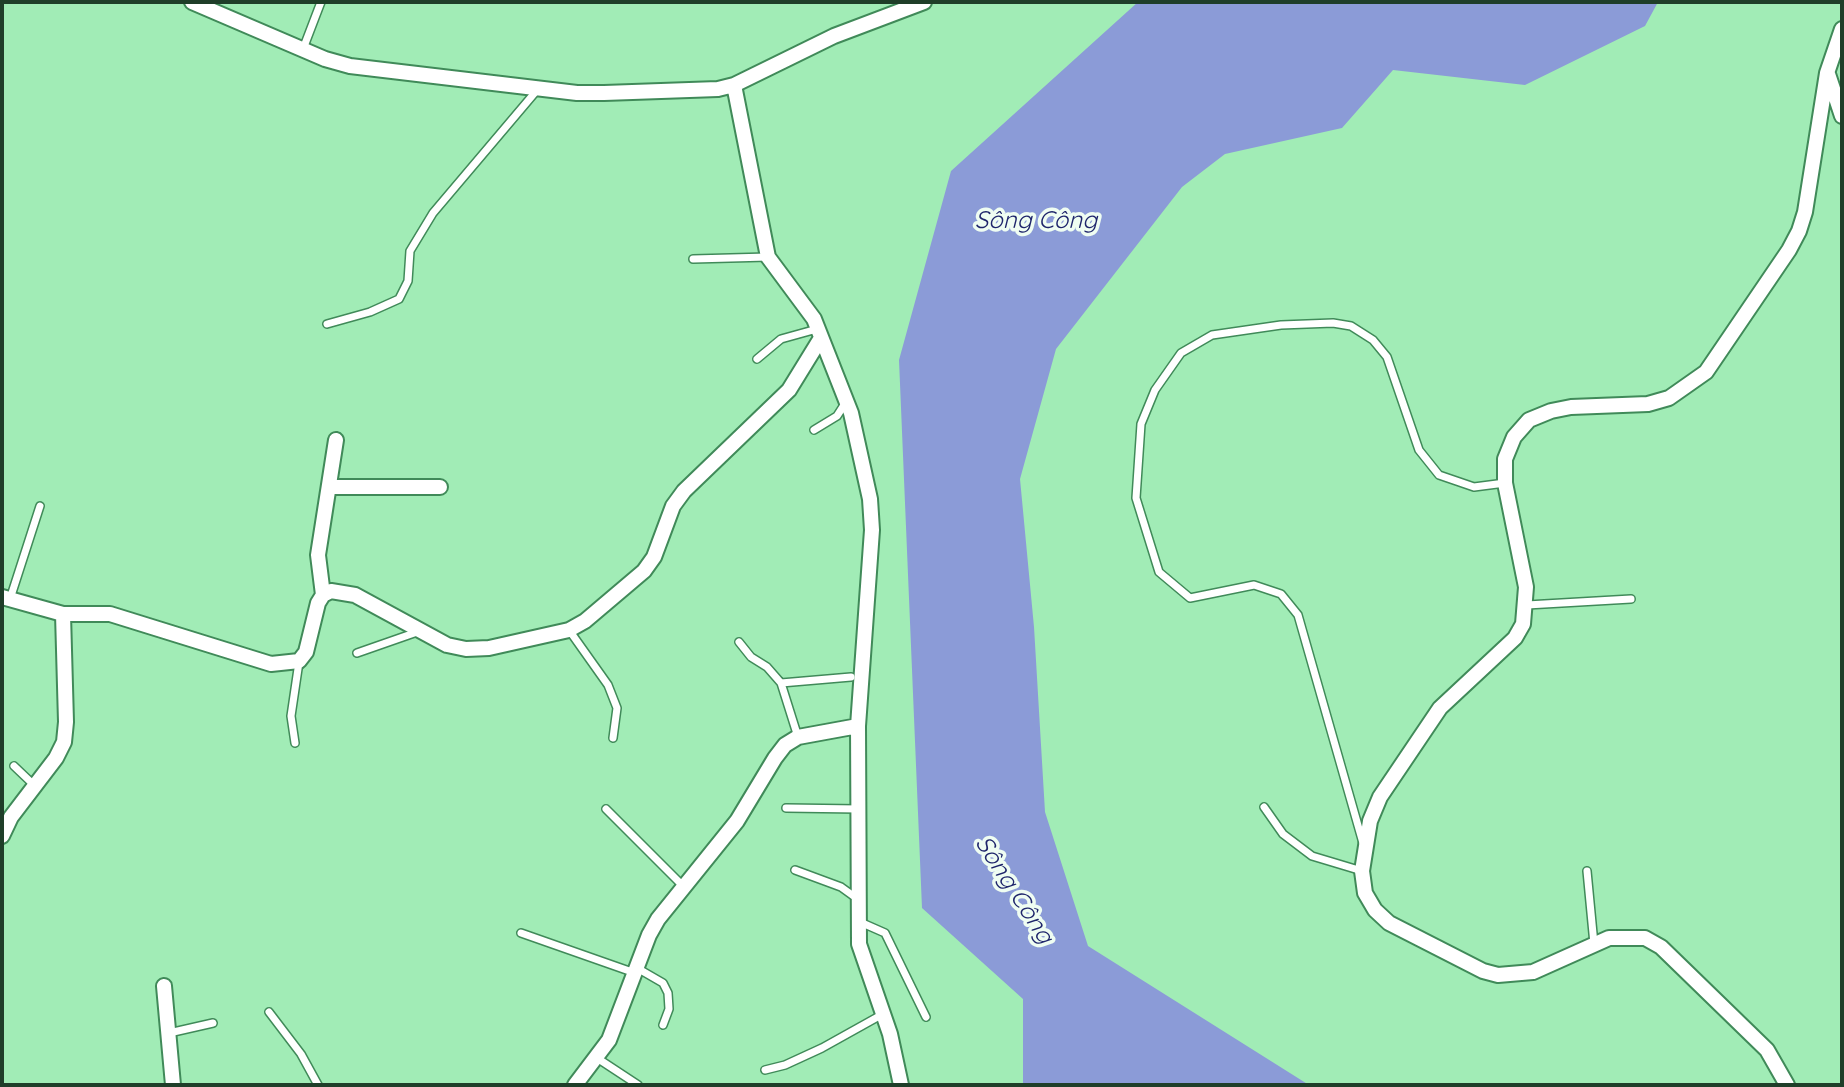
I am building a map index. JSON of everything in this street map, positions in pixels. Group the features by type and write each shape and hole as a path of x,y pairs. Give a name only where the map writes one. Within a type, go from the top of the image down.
{"street":[{"path":"197,3 303,50 350,66 604,93 718,89 734,85 844,31 922,2"},
{"path":"1787,1085 1767,1050 1661,947 1645,938 1609,938 1533,972 1515,976 1483,971 1389,923 1375,910 1365,893 1362,871 1364,847 1380,797 1450,697 1515,638 1523,624 1527,605 1526,587 1499,484 1514,437 1529,420 1571,407 1648,404 1669,398 1706,372 1789,250 1799,231 1805,212 1827,73 1842,29"},
{"path":"1827,73 1842,116"},
{"path":"734,85 768,257 807,307 820,333 855,428 872,515 858,726 859,922 861,954 883,1014 901,1085"},
{"path":"323,595 331,591 355,595 447,645 466,649 489,648 569,630 585,621 644,571 654,557 673,506 684,491 789,390 820,333"},
{"path":"6,598 63,614 110,614 271,664 299,661 306,652 323,595 318,555 336,440"},
{"path":"330,487 440,486"},
{"path":"2,836 10,817 56,758 64,742 66,722 63,614"},
{"path":"575,1085 609,1040 649,935 737,821 775,758 785,746 798,737 858,726"},
{"path":"164,986 173,1085"}],"lane":[{"path":"303,50 321,2"},
{"path":"327,324 370,312 398,299 408,281 410,251 433,213 538,88"},
{"path":"693,259 768,257"},
{"path":"1364,847 1298,615 1281,594 1254,585 1189,598 1159,572 1136,498 1141,424 1155,390 1181,352 1212,335 1281,325 1333,323 1351,326 1373,340 1387,356 1419,450 1439,475 1474,487 1499,484"},
{"path":"757,359 781,339 820,333"},
{"path":"814,430 836,416 846,402"},
{"path":"6,598 40,506"},
{"path":"1527,605 1631,599"},
{"path":"569,630 608,685 617,708 613,738"},
{"path":"357,653 420,631"},
{"path":"739,642 751,657 767,667 781,683 798,737"},
{"path":"295,743 291,716 299,661"},
{"path":"781,683 851,677"},
{"path":"14,766 35,786"},
{"path":"1264,807 1283,834 1311,856 1362,871"},
{"path":"786,808 859,809"},
{"path":"606,809 684,887"},
{"path":"795,870 841,887 860,900"},
{"path":"1587,871 1594,944"},
{"path":"859,922 885,933 926,1017"},
{"path":"521,933 635,970 663,983 668,993 669,1009 663,1025"},
{"path":"269,1012 301,1054 318,1085"},
{"path":"765,1070 822,1048 883,1014"},
{"path":"168,1033 213,1023"},
{"path":"597,1058 638,1085"}],"water":[{"name":"Sông Công","path":"1138,2 1658,2 1645,26 1525,85 1393,70 1342,128 1225,154 1182,187 1056,349 1020,479 1034,627 1045,812 1088,946 1309,1085 1023,1085 1023,999 922,908 899,360 951,171"}]}
